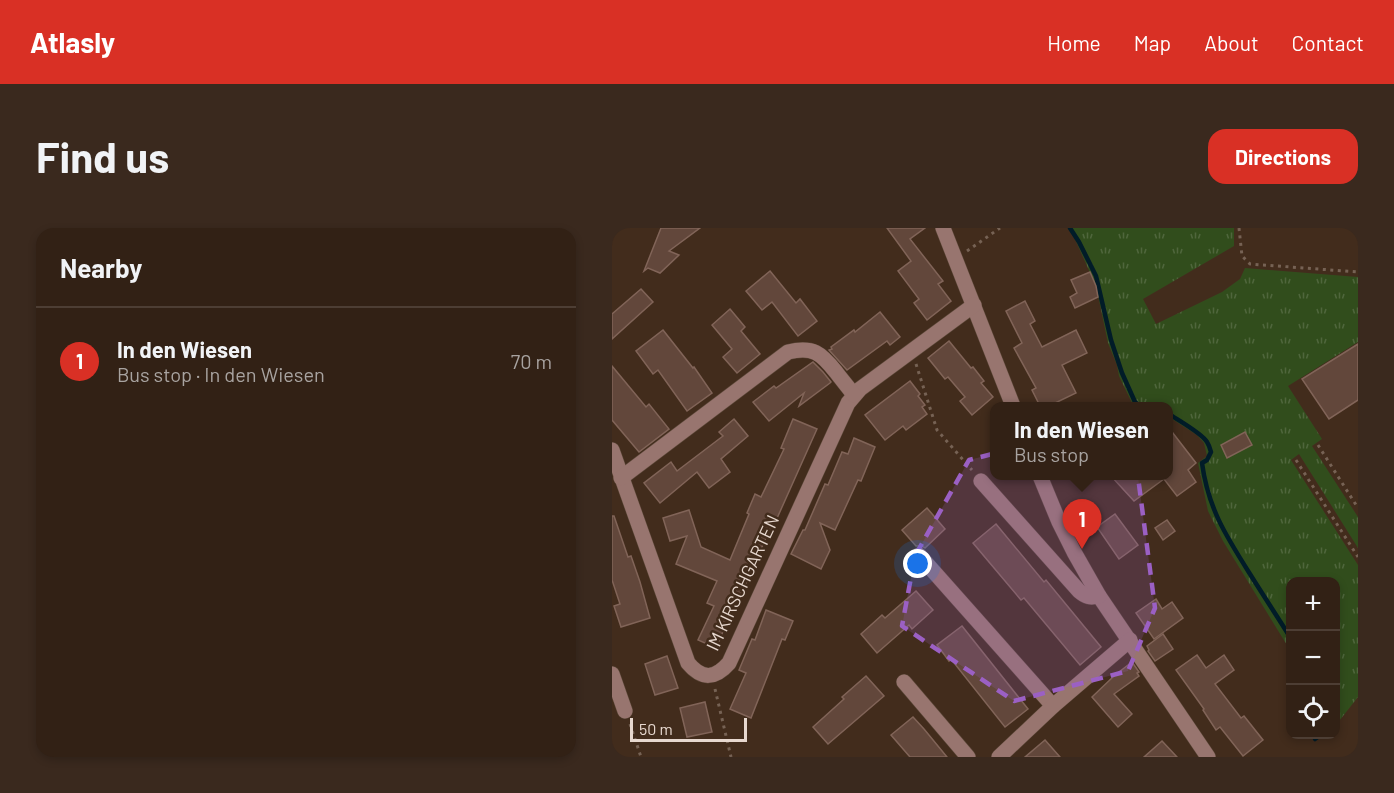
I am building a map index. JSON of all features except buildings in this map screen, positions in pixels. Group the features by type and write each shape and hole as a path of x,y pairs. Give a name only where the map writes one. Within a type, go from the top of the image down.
{"street":[{"path":"943,228 1011,402"},
{"name":"IM KIRSCHGARTEN","path":"612,450 688,663 703,675 718,674 729,663 843,412 854,395 867,383 974,305"},
{"path":"621,478 788,352 798,350 817,352 825,358 854,395"},
{"path":"1042,480 1064,533 1099,596 1208,757"},
{"path":"981,481 1079,591 1091,598 1099,596"},
{"path":"919,555 1053,706"},
{"path":"999,757 1053,706 1130,640"},
{"path":"612,674 625,711"},
{"path":"904,682 968,757"}],"path":[{"path":"955,258 1000,228"},
{"path":"1239,228 1242,256 1250,264 1358,272"},
{"path":"912,351 937,430 981,481"},
{"path":"1318,445 1358,508"},
{"path":"1296,460 1358,557"},
{"path":"711,676 731,757"},
{"path":"625,711 641,757"}],"highlighted area":[{"path":"1035,443 1137,469 1155,608 1128,671 1014,701 902,626 915,556 969,460"}],"green space":[{"path":"1070,228 1234,228 1234,246 1143,299 1156,324 1222,292 1240,279 1245,268 1358,277 1358,342 1288,386 1322,439 1312,446 1358,517 1358,548 1299,454 1291,460 1358,565 1358,697 1340,720 1340,577 1286,577 1286,643 1223,541 1208,511 1198,463 1207,456 1204,443 1197,435 1173,420 1173,402 1132,402 1119,376 1108,343 1096,286"}],"waterway":[{"path":"1070,228 1096,276 1111,340 1135,402"},
{"path":"1173,417 1196,431 1208,444 1211,452 1207,460 1202,463 1213,508 1233,547 1286,631"}],"place":[{"name":"In den Wiesen","path":"1082,549"}]}
